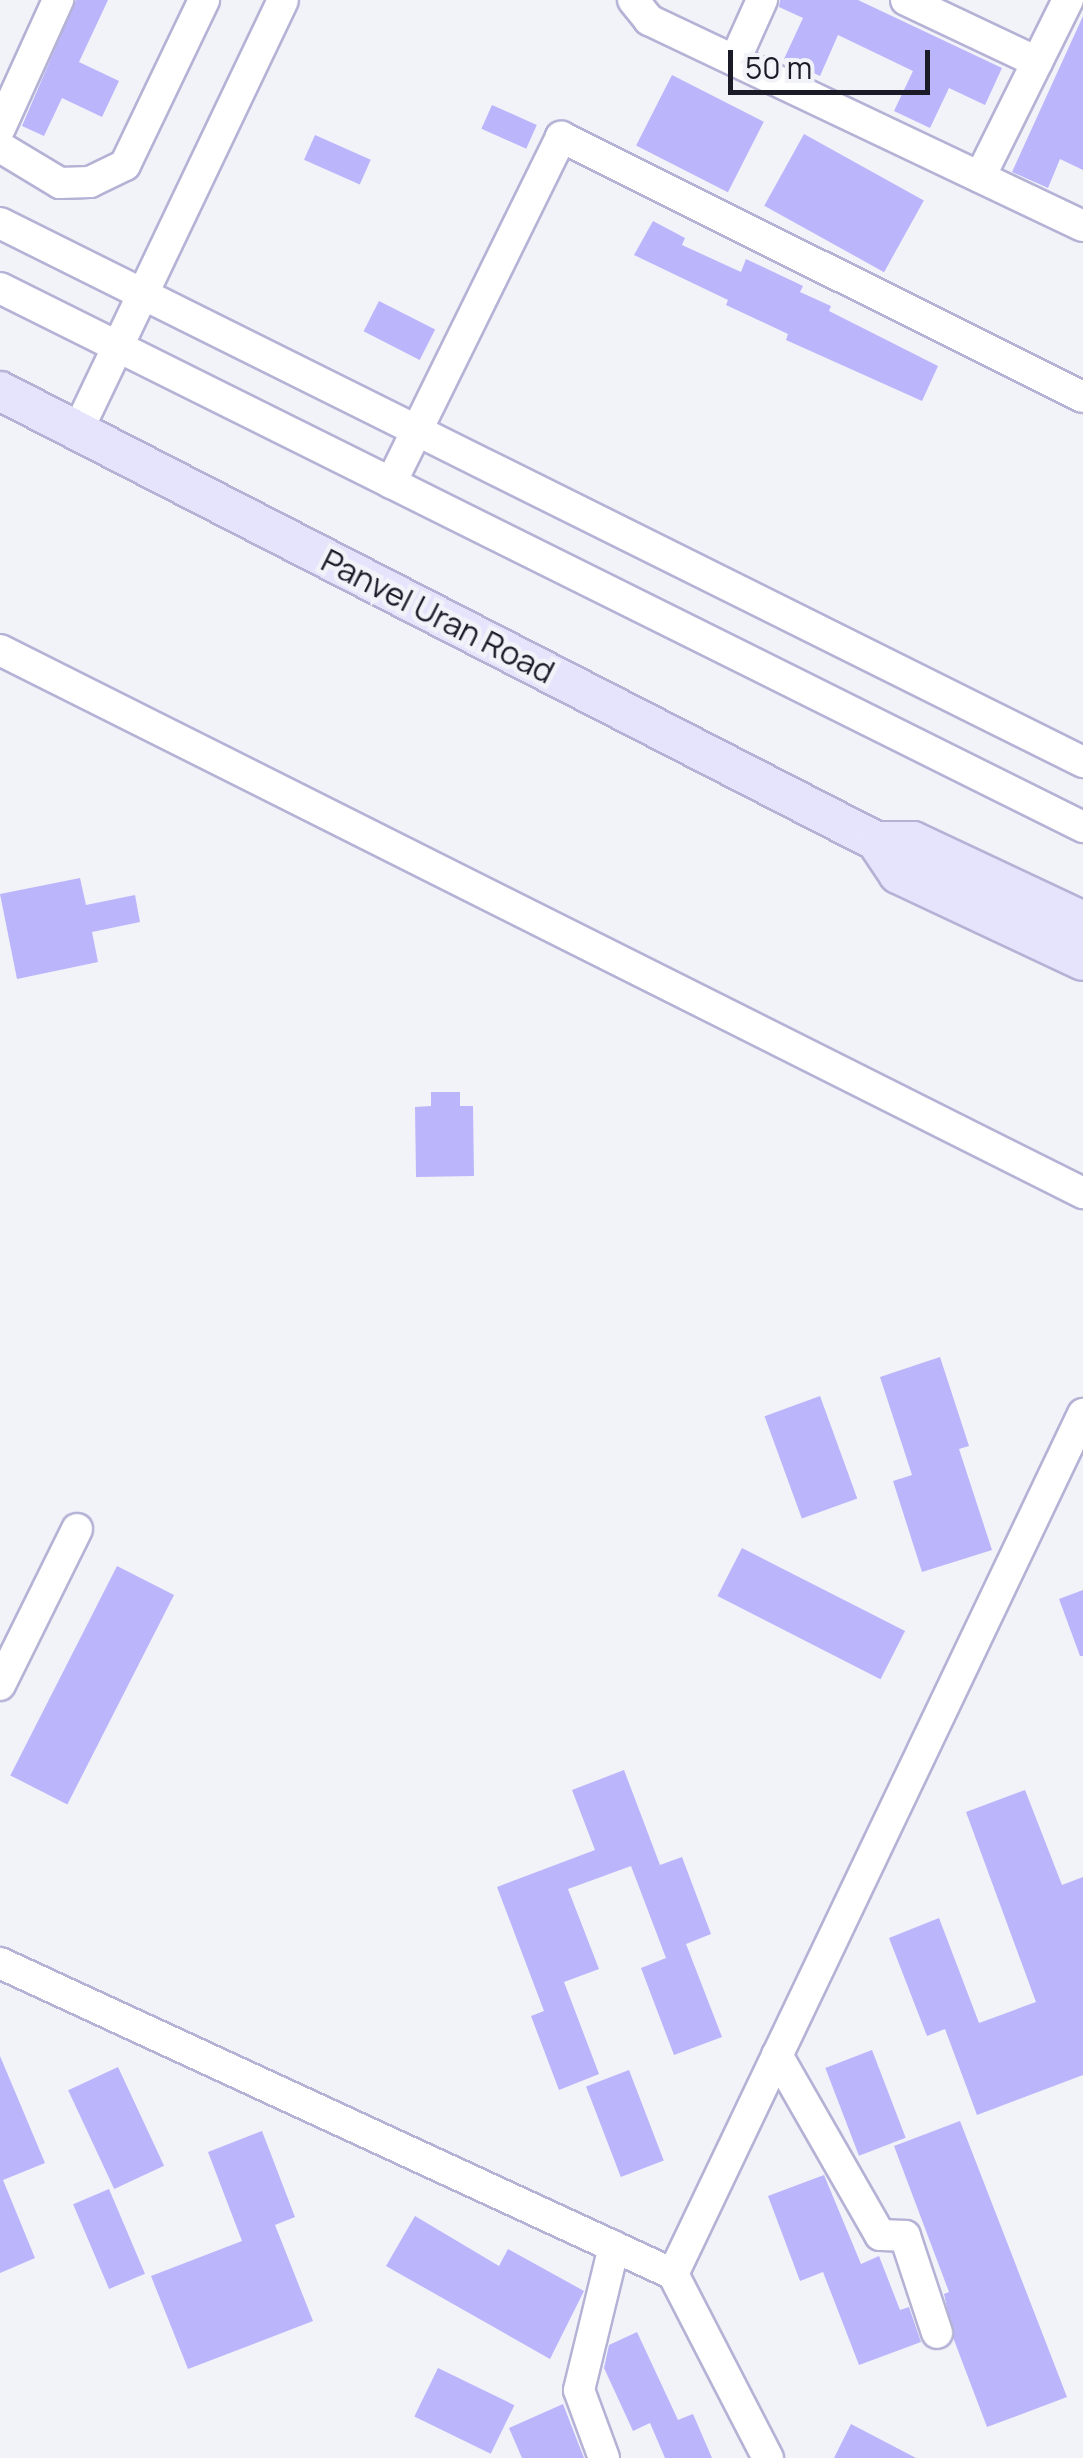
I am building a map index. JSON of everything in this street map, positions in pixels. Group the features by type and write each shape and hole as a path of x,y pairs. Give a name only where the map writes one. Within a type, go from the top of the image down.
{"main road":[{"name":"Panvel Uran Road","path":"0,391 876,841 913,841 1083,921"},
{"name":"Panvel Uran Road","path":"876,841 898,874 1083,961"}],"street":[{"path":"0,128 7,96 58,0"},
{"path":"0,148 60,183 90,182 125,165 204,0"},
{"path":"78,430 283,0"},
{"path":"634,0 648,20 1083,226"},
{"path":"735,60 762,0"},
{"path":"906,0 1038,62"},
{"path":"980,177 1068,0"},
{"path":"392,483 561,137 1083,396"},
{"path":"0,223 1083,762"},
{"path":"0,288 1083,827"},
{"path":"0,650 1083,1193"},
{"path":"673,2274 1083,1414"},
{"path":"0,1685 78,1529"},
{"path":"0,1963 673,2274 768,2458"},
{"path":"777,2055 880,2234 905,2236 937,2333"},
{"path":"604,2458 580,2390 614,2246"}],"building":[{"path":"76,0 108,0 79,62 119,81 102,117 62,98 44,136 22,126"},
{"path":"780,0 858,0 1002,68 985,105 949,88 930,128 894,111 913,71 838,35 820,76 784,59 803,18 779,7"},
{"path":"1083,16 1083,170 1060,159 1048,188 1012,172"},
{"path":"672,75 764,122 728,192 636,145"},
{"path":"492,105 537,125 526,149 481,129"},
{"path":"804,134 924,200 884,272 764,206"},
{"path":"315,135 371,160 360,184 304,160"},
{"path":"653,221 685,238 682,245 741,272 746,259 803,286 800,292 831,306 829,311 938,366 922,401 786,340 788,334 726,305 728,300 634,255"},
{"path":"379,301 435,330 420,360 364,331"},
{"path":"80,878 86,905 135,895 140,922 92,932 98,962 17,979 0,894"},
{"path":"431,1092 460,1092 460,1106 473,1106 474,1176 416,1177 415,1107 431,1106"},
{"path":"940,1357 969,1446 959,1449 992,1550 922,1572 893,1481 912,1475 880,1377"},
{"path":"820,1396 857,1498 802,1519 765,1416"},
{"path":"742,1548 905,1631 881,1679 717,1596"},
{"path":"117,1566 174,1595 67,1804 10,1775"},
{"path":"1083,1590 1083,1656 1080,1656 1059,1599"},
{"path":"624,1770 660,1865 682,1857 711,1934 686,1944 722,2037 674,2055 641,1968 666,1958 631,1866 568,1889 599,1969 564,1982 599,2074 559,2090 531,2016 544,2011 497,1887 595,1850 572,1790"},
{"path":"1025,1790 1062,1885 1083,1877 1083,2075 977,2115 945,2029 927,2036 889,1938 939,1918 979,2023 1036,2002 966,1812"},
{"path":"872,2050 906,2138 859,2156 825,2068"},
{"path":"0,2056 45,2163 3,2180 35,2258 0,2273"},
{"path":"118,2067 164,2166 114,2189 68,2090"},
{"path":"629,2070 664,2161 621,2177 586,2086"},
{"path":"960,2121 1067,2397 987,2427 954,2340 944,2294 949,2292 894,2146"},
{"path":"262,2131 295,2217 275,2225 313,2321 188,2369 151,2276 242,2241 208,2152"},
{"path":"824,2175 861,2264 879,2256 900,2310 909,2307 921,2342 859,2365 823,2272 800,2281 768,2196"},
{"path":"109,2189 145,2274 109,2289 73,2204"},
{"path":"415,2216 499,2266 508,2249 584,2291 550,2359 386,2266"},
{"path":"637,2332 678,2420 693,2414 712,2458 665,2458 650,2423 633,2431 604,2368 609,2345"},
{"path":"438,2368 514,2405 491,2454 414,2417"},
{"path":"563,2404 584,2458 522,2458 509,2428"},
{"path":"851,2424 916,2458 834,2458"}]}
